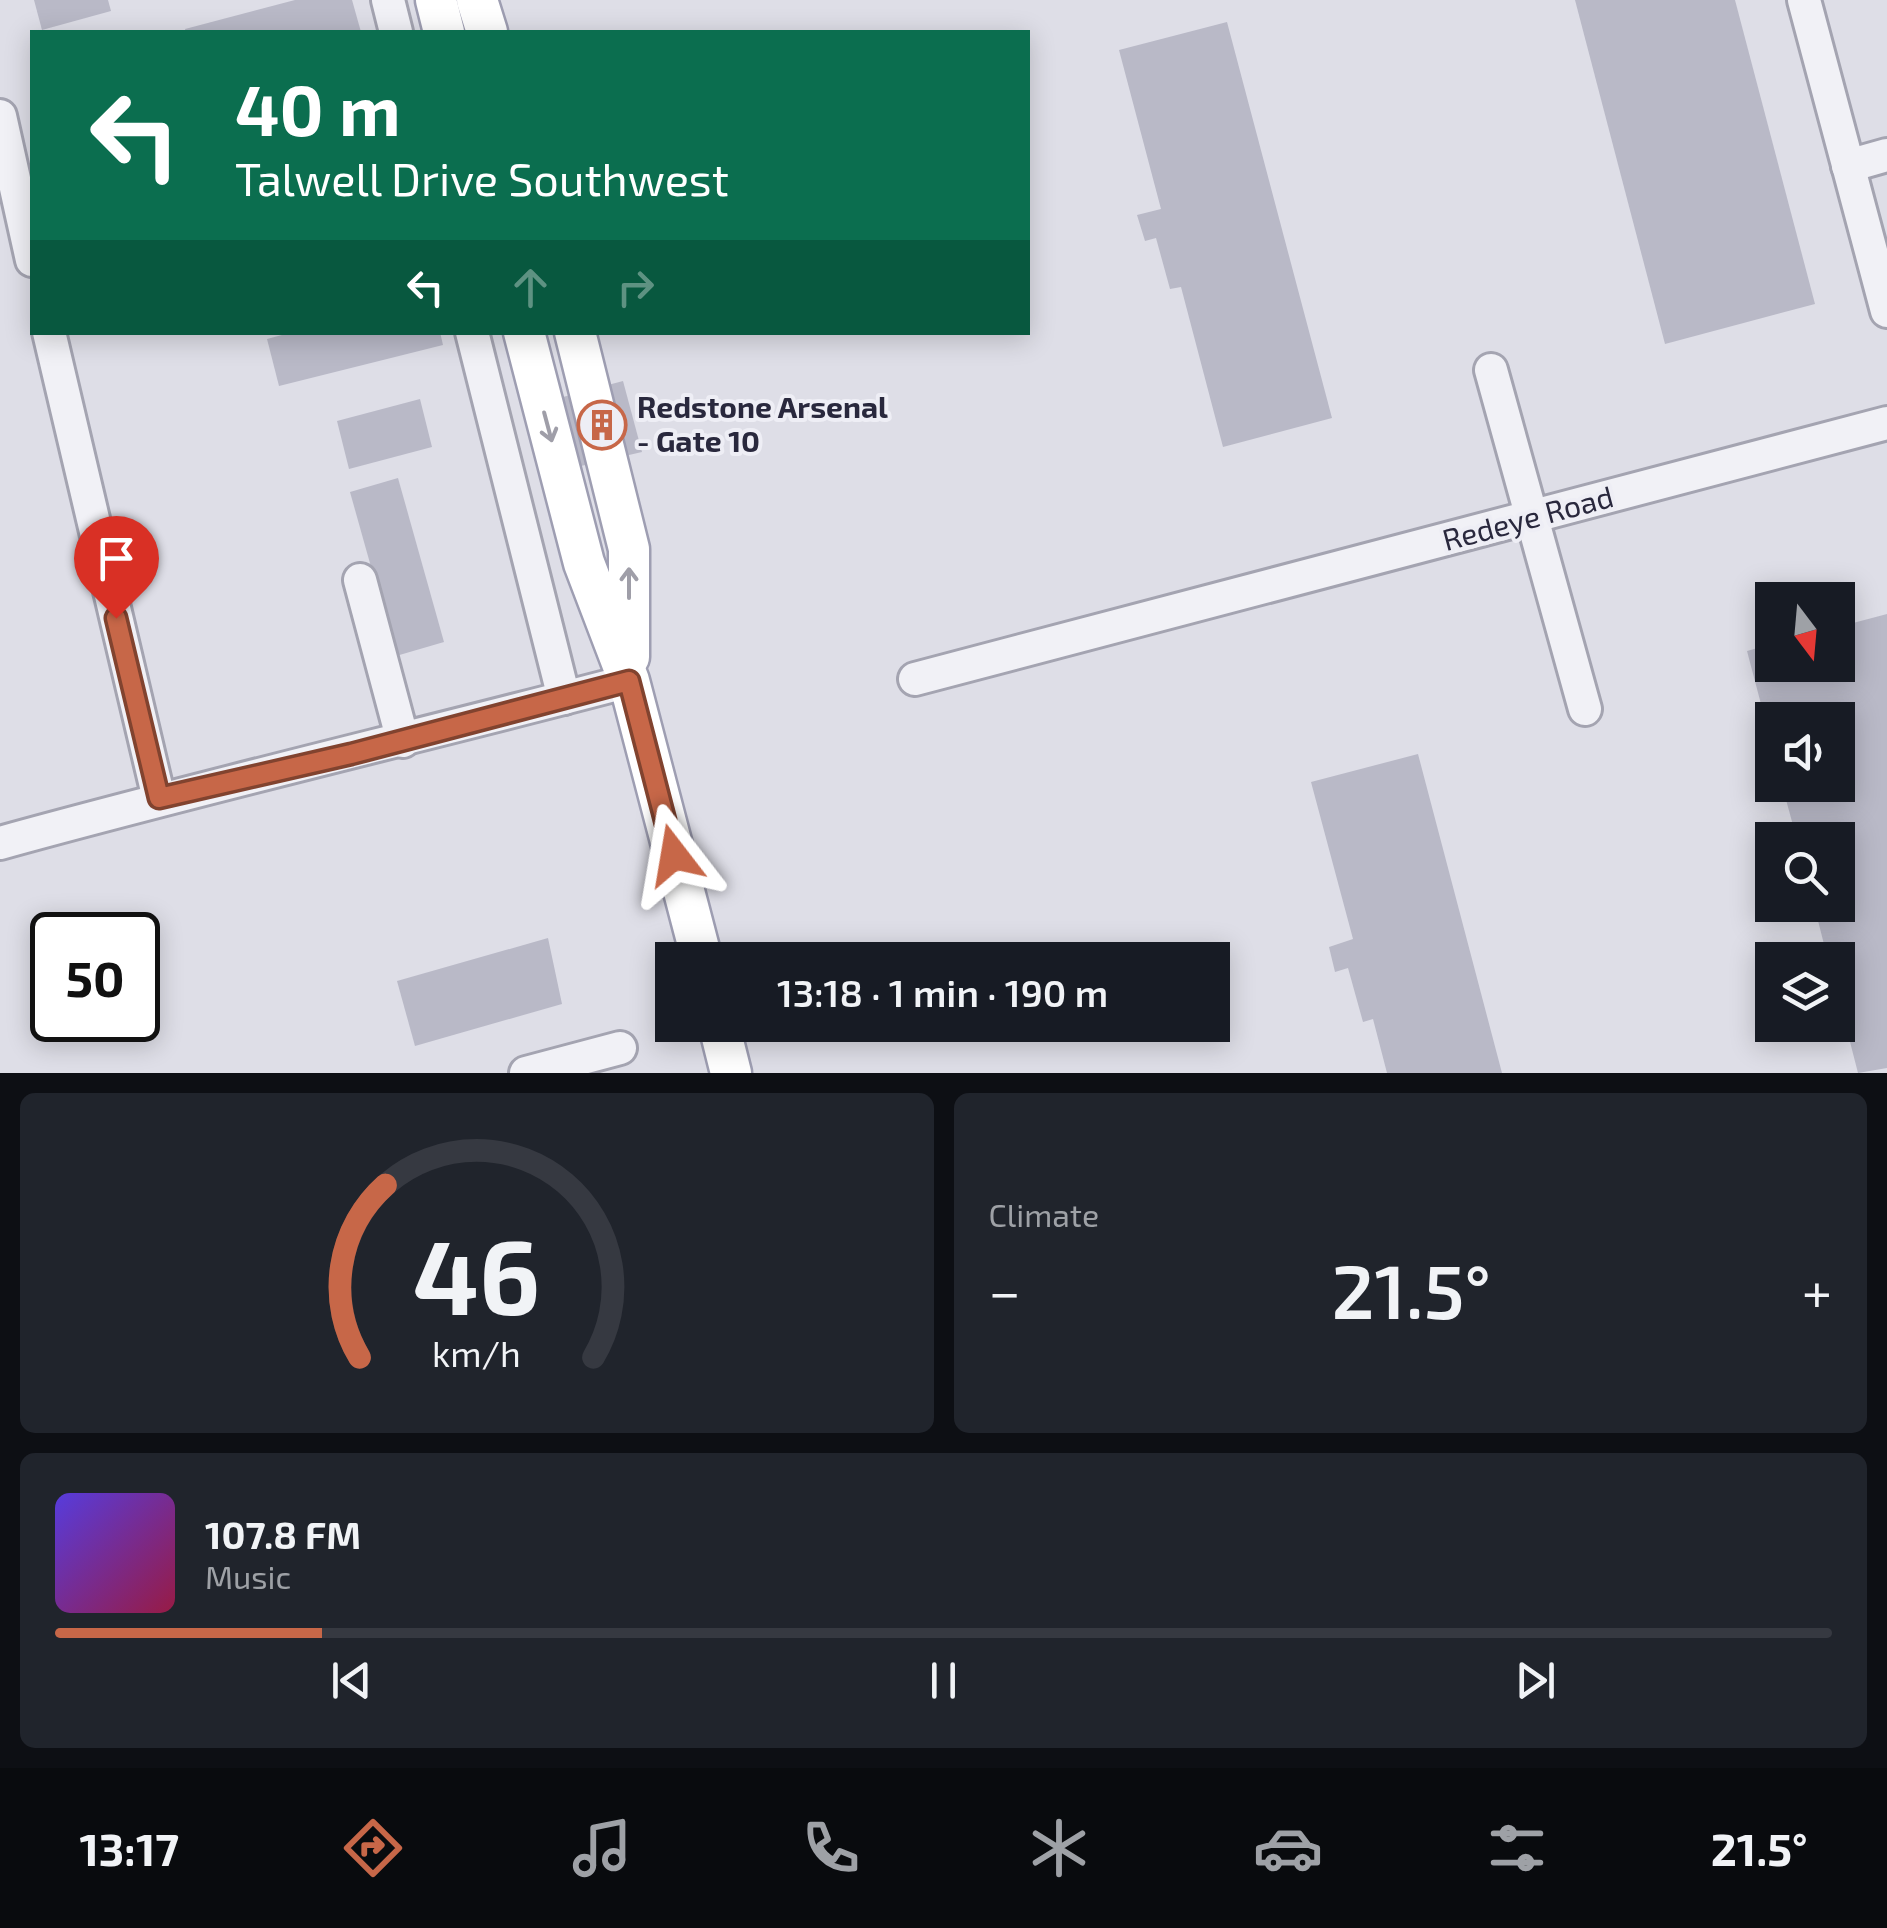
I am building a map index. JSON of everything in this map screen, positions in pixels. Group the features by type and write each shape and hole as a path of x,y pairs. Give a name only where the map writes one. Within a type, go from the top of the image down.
{"main road":[{"path":"436,0 444,30"},
{"path":"477,0 485,30"},
{"path":"525,335 584,563 629,681 697,942"},
{"path":"576,335 629,549 629,681"},
{"path":"723,1042 731,1073"}],"street":[{"path":"388,0 396,30"},
{"path":"1804,0 1887,311"},
{"path":"0,116 30,251"},
{"path":"1848,166 1887,155"},
{"path":"50,335 159,798"},
{"path":"473,335 564,698"},
{"path":"1491,370 1585,709"},
{"name":"Redeye Road","path":"914,679 1887,423"},
{"path":"360,580 402,740"},
{"path":"0,843 159,798 629,681"},
{"path":"526,1073 620,1048"}],"building":[{"path":"34,0 108,0 111,11 42,30"},
{"path":"295,0 352,0 360,30 185,30"},
{"path":"1575,0 1735,0 1815,304 1665,344"},
{"path":"1227,22 1332,418 1223,447 1181,287 1170,289 1156,238 1145,241 1137,215 1161,209 1119,50"},
{"path":"282,335 441,335 443,345 279,386 267,339"},
{"name":"Redstone Arsenal - Gate 10","path":"623,381 642,452 581,466 563,397"},
{"path":"420,399 432,447 349,469 337,421"},
{"path":"398,478 444,642 396,656 350,492"},
{"path":"1887,614 1887,1068 1858,1073 1850,1042 1855,1042 1855,942 1823,942 1818,922 1855,922 1855,822 1792,822 1787,802 1855,802 1855,702 1760,702 1755,682 1855,682 1855,622"},
{"path":"1755,649 1755,681 1747,651"},
{"path":"1418,754 1502,1073 1387,1073 1373,1019 1363,1022 1348,968 1335,972 1329,947 1353,939 1311,782"},
{"path":"548,938 562,1004 415,1046 397,981"}],"place":[{"name":"Redstone Arsenal - Gate 10","path":"602,425"}],"route":[{"path":"116,618 159,798 351,754 629,681 674,855"}]}
